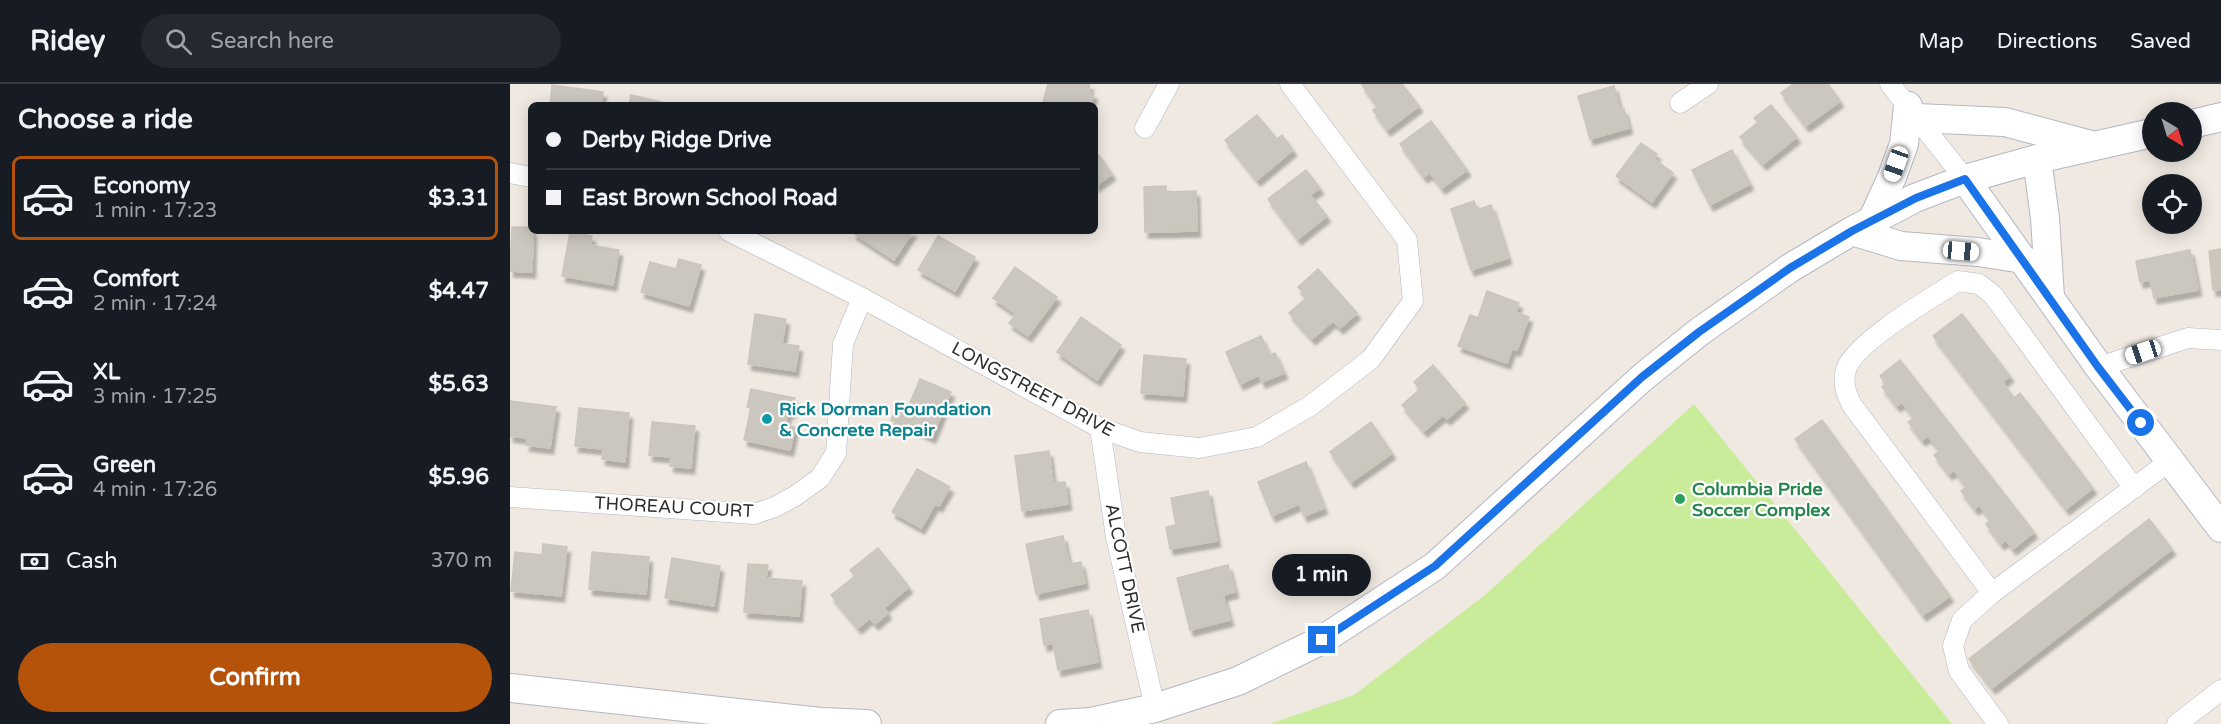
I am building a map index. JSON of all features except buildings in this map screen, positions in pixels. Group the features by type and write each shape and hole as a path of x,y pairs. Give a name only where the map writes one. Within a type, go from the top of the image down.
{"main road":[{"path":"1862,226 1892,177 1913,112 2006,122 2096,146"},
{"path":"2202,122 2221,117"},
{"path":"1060,724 1091,722 1155,708 1238,681 1322,640 1435,566 1642,377 1691,338 1790,268 1862,226 1916,198 1965,179 2037,159 2142,135"},
{"path":"2037,159 2045,218 2050,299"},
{"path":"1965,179 2098,367 2221,528"},
{"path":"1862,226 1901,246 1978,252 2023,260"},
{"path":"510,688 821,722 867,724"}],"street":[{"path":"1145,129 1169,84"},
{"name":"LONGSTREET DRIVE","path":"735,234 862,298 1100,428 1140,442 1199,448 1257,437 1310,406 1371,359 1413,301 1407,240 1290,84"},
{"path":"1680,103 1708,84"},
{"path":"1890,84 1965,179"},
{"path":"510,173 528,176"},
{"path":"1992,593 1846,395 1844,382 1846,367 1862,348 1893,323 1958,281 1979,284 1993,295 2134,488"},
{"name":"THOREAU COURT","path":"510,498 754,514 775,507 795,496 820,478 836,453 843,344 862,298"},
{"path":"2098,367 2188,338 2221,340"},
{"name":"ALCOTT DRIVE","path":"1100,428 1116,537 1155,708"},
{"path":"1998,724 1959,671 1953,646 1962,620 1992,593 2170,461"},
{"path":"2177,724 2221,690"}],"green space":[{"name":"Columbia Pride Soccer Complex","path":"1694,404 1952,724 1269,724 1354,695 1485,595"}],"place":[{"name":"Rick Dorman Foundation & Concrete Repair","path":"767,419"},
{"name":"Columbia Pride Soccer Complex","path":"1680,499"}],"route":[{"path":"1322,640 1435,566 1642,377 1699,332 1790,268 1852,231 1916,198 1965,179 2098,367 2141,423"}]}
